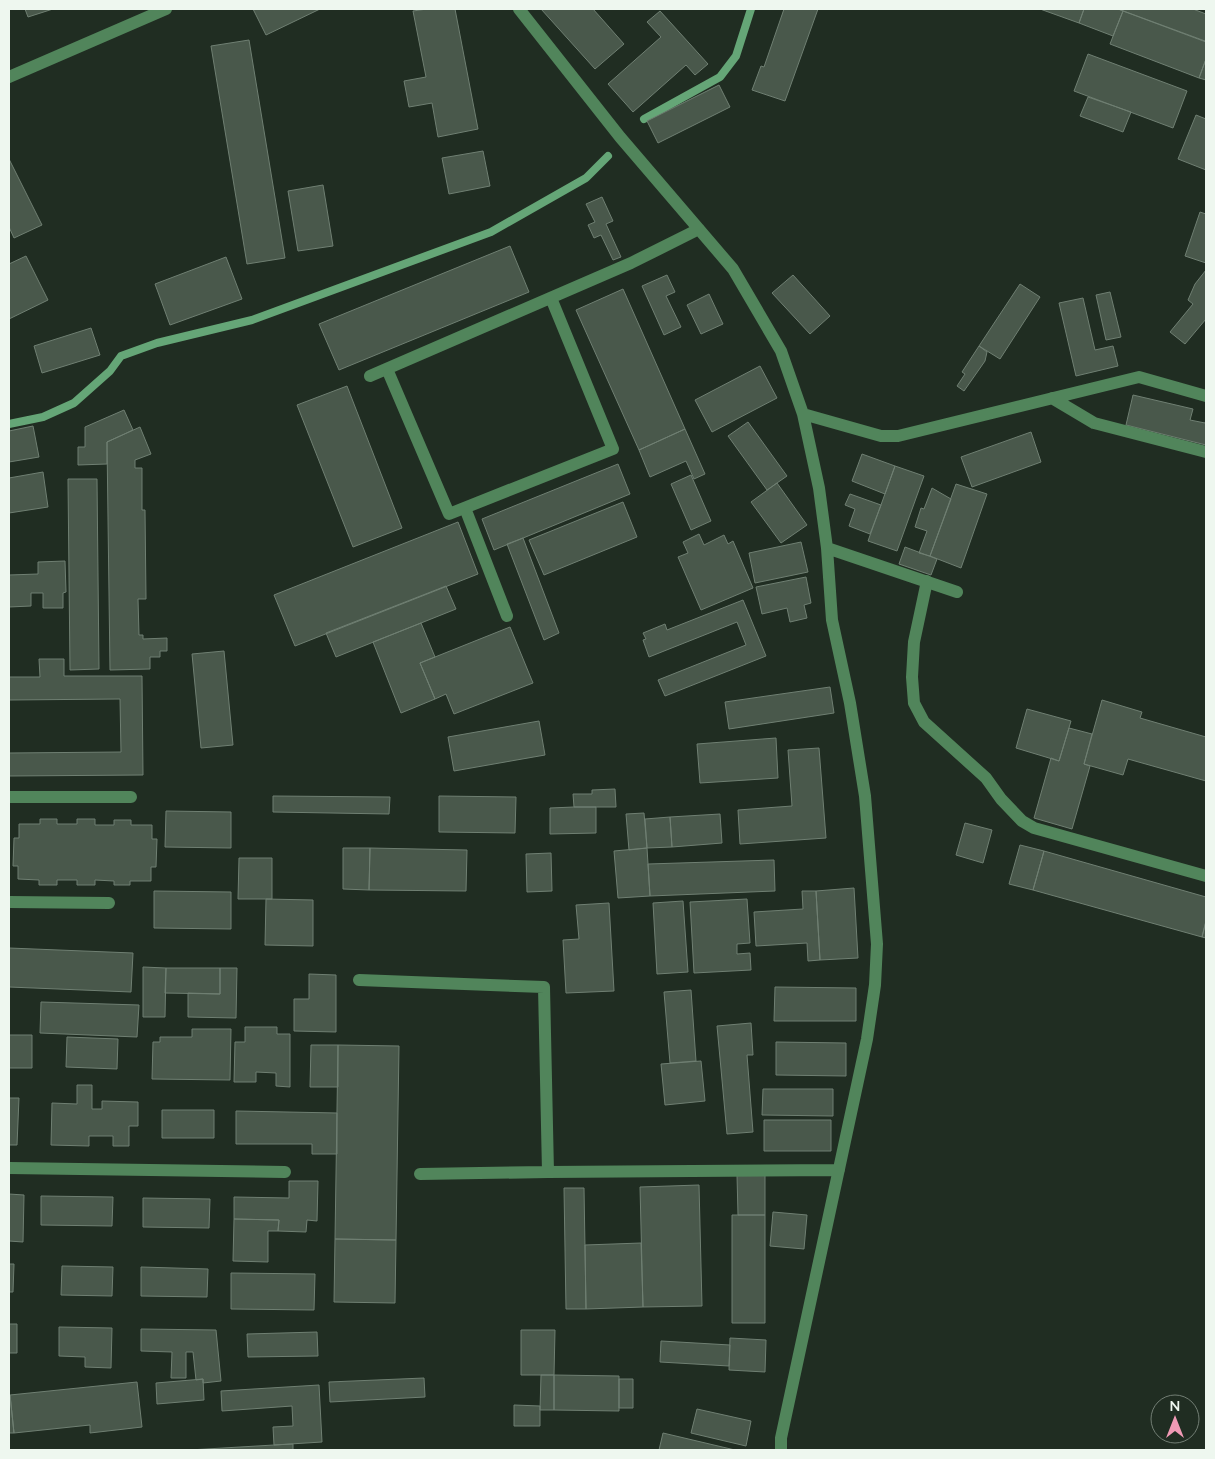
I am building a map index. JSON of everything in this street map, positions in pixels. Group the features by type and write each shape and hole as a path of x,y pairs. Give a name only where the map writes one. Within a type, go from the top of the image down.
{"street":[{"path":"9,77 166,9"},
{"path":"519,9 620,137 733,269 781,351 803,414 820,488 827,548 832,620 850,703 865,796 877,944 875,985 868,1040 781,1438 781,1450"},
{"path":"370,376 630,264 699,230"},
{"path":"386,369 449,514 613,449 551,298"},
{"path":"803,414 880,436 898,436 1139,377 1206,396"},
{"path":"1052,398 1094,424 1206,452"},
{"path":"465,508 507,616"},
{"path":"827,548 957,592"},
{"path":"926,581 914,642 912,677 914,703 924,722 986,778 1001,799 1022,821 1034,828 1206,876"},
{"path":"9,797 131,797"},
{"path":"9,902 109,903"},
{"path":"359,980 544,987 548,1172"},
{"path":"9,1168 285,1172"},
{"path":"420,1174 839,1170"}],"building":[{"path":"25,9 53,9 28,17"},
{"path":"253,9 320,9 266,35"},
{"path":"455,9 478,129 438,137 432,103 409,107 404,81 426,77 413,11"},
{"path":"541,9 593,9 624,44 595,69"},
{"path":"784,9 818,9 785,101 752,90 761,66 764,67"},
{"path":"1040,9 1084,9 1079,23"},
{"path":"1084,9 1118,9 1123,11 1113,36 1079,23"},
{"path":"1118,9 1193,9 1206,14 1205,41"},
{"path":"660,11 708,64 695,75 686,65 633,112 608,84 661,37 647,22"},
{"path":"1123,11 1206,42 1206,59 1199,78 1110,44"},
{"path":"249,40 285,258 247,264 211,46"},
{"path":"1088,54 1187,91 1173,128 1074,91"},
{"path":"1206,59 1206,80 1199,78"},
{"path":"719,85 730,107 658,143 647,121"},
{"path":"1088,97 1131,112 1123,132 1080,116"},
{"path":"1196,115 1206,119 1206,170 1178,159"},
{"path":"483,151 490,186 449,194 442,158"},
{"path":"9,159 42,225 14,238 9,227"},
{"path":"323,185 333,246 298,251 288,191"},
{"path":"602,197 613,221 606,224 621,257 613,260 601,235 594,238 588,225 595,222 586,204"},
{"path":"1200,212 1206,214 1206,263 1185,256"},
{"path":"510,246 529,292 339,370 319,324"},
{"path":"26,256 48,300 9,319 9,264"},
{"path":"226,257 242,299 170,325 155,284"},
{"path":"1206,270 1206,319 1185,344 1170,332 1193,304 1188,300 1195,284"},
{"path":"667,275 675,292 666,296 681,327 664,335 642,286"},
{"path":"793,275 830,316 810,334 772,293"},
{"path":"1020,284 1040,297 1000,359 979,346"},
{"path":"623,289 685,429 639,450 576,310"},
{"path":"1110,292 1121,337 1106,340 1096,295"},
{"path":"709,294 723,324 701,334 687,305"},
{"path":"1083,298 1095,350 1113,346 1118,366 1076,376 1059,303"},
{"path":"91,328 100,355 42,373 34,346"},
{"path":"979,346 987,352 985,361 964,391 957,386 965,374 962,372"},
{"path":"760,366 777,398 712,432 695,400"},
{"path":"347,386 402,528 353,547 297,405"},
{"path":"1133,395 1193,409 1190,420 1205,423 1206,420 1206,445 1126,425"},
{"path":"124,410 133,430 107,442 107,464 78,465 78,447 85,447 85,427"},
{"path":"748,422 787,476 767,490 728,436"},
{"path":"33,426 39,457 9,462 9,431"},
{"path":"140,427 151,454 135,460 135,468 142,468 142,510 145,510 146,599 138,599 139,635 143,635 143,639 167,638 167,651 160,651 160,657 150,657 150,669 110,670 107,442"},
{"path":"685,429 705,474 694,479 686,461 650,477 639,450"},
{"path":"1031,432 1041,462 972,487 961,457"},
{"path":"862,454 895,466 885,494 852,481"},
{"path":"618,464 630,494 494,550 482,519"},
{"path":"895,466 924,476 897,551 868,541"},
{"path":"43,472 48,507 9,513 9,478"},
{"path":"691,475 711,521 691,530 671,484"},
{"path":"68,479 97,479 99,669 70,670"},
{"path":"777,483 807,525 781,543 751,502"},
{"path":"956,484 987,494 961,568 930,556"},
{"path":"932,488 951,499 930,556 919,553 927,531 915,527 921,508 924,509"},
{"path":"850,494 881,505 870,534 849,526 855,509 845,505"},
{"path":"623,502 637,537 544,575 529,540"},
{"path":"458,522 478,574 295,646 274,595"},
{"path":"699,534 704,545 724,535 728,544 733,541 753,588 701,610 678,557 688,553 683,542"},
{"path":"523,538 559,633 544,640 507,544"},
{"path":"801,542 808,572 755,583 749,553"},
{"path":"905,547 937,559 931,575 899,564"},
{"path":"65,561 66,592 63,593 63,608 43,608 43,593 31,593 31,606 9,607 9,575 38,574 38,562"},
{"path":"806,577 811,603 804,605 807,618 790,622 787,608 762,614 756,587"},
{"path":"446,586 456,609 336,657 326,633"},
{"path":"743,600 766,656 665,696 658,680 746,645 737,622 649,657 643,640 646,639 643,633 665,624 667,630"},
{"path":"421,623 435,657 420,663 435,699 401,713 373,642"},
{"path":"510,627 533,683 454,714 446,694 435,699 420,663"},
{"path":"224,651 233,745 201,748 192,654"},
{"path":"39,659 64,659 64,676 142,676 143,775 9,776 9,753 121,752 120,699 9,700 9,677 40,677"},
{"path":"830,687 834,713 729,729 725,702"},
{"path":"1102,700 1142,712 1140,718 1206,737 1206,781 1128,759 1123,775 1084,764"},
{"path":"1027,709 1071,721 1059,761 1016,748"},
{"path":"539,721 545,755 454,771 448,737"},
{"path":"1069,728 1092,734 1084,764 1090,766 1072,829 1034,818 1051,758 1059,761"},
{"path":"776,738 778,778 700,783 697,744"},
{"path":"819,748 826,838 740,844 738,810 792,806 788,750"},
{"path":"615,789 616,807 574,807 573,794 592,794 592,790"},
{"path":"273,796 390,797 389,814 273,812"},
{"path":"439,796 516,797 515,833 439,832"},
{"path":"596,807 596,833 550,834 550,808"},
{"path":"166,811 231,812 231,848 165,847"},
{"path":"644,813 647,848 629,850 626,814"},
{"path":"720,814 722,843 672,847 670,817"},
{"path":"670,817 672,847 647,848 645,819"},
{"path":"40,819 57,819 57,824 77,824 77,819 95,819 95,825 114,825 114,820 131,820 131,825 152,825 152,839 157,839 156,867 151,867 151,881 130,881 130,885 114,885 114,881 95,880 95,885 77,885 77,880 57,880 57,885 39,885 39,880 18,879 18,866 13,866 14,838 19,838 19,824 40,824"},
{"path":"965,823 992,830 983,863 956,855"},
{"path":"1020,845 1044,851 1033,890 1009,884"},
{"path":"343,848 370,848 369,890 343,889"},
{"path":"370,848 467,850 466,891 369,890"},
{"path":"647,848 650,896 618,898 614,851"},
{"path":"1044,851 1206,897 1206,921 1202,937 1033,890"},
{"path":"551,853 552,891 527,892 526,854"},
{"path":"239,858 272,858 272,899 238,899"},
{"path":"774,860 775,891 650,896 648,864"},
{"path":"854,888 858,958 820,960 816,891"},
{"path":"154,891 231,892 231,929 154,928"},
{"path":"802,891 816,891 820,960 808,961 807,943 756,946 754,912 803,909"},
{"path":"266,899 313,900 313,946 265,945"},
{"path":"747,899 750,943 737,944 737,954 750,953 751,970 694,973 690,902"},
{"path":"683,901 688,972 657,974 653,903"},
{"path":"609,903 614,991 566,993 563,940 579,939 576,905"},
{"path":"1206,921 1206,938 1202,937"},
{"path":"9,948 133,953 131,992 9,987"},
{"path":"143,967 166,968 165,1017 143,1017"},
{"path":"166,968 220,968 220,994 165,993"},
{"path":"220,968 237,968 236,1018 188,1017 188,993 220,994"},
{"path":"309,974 336,975 336,1032 294,1031 294,999 309,999"},
{"path":"775,987 856,988 856,1021 774,1021"},
{"path":"691,990 696,1061 670,1063 664,992"},
{"path":"41,1002 139,1005 137,1037 40,1033"},
{"path":"751,1023 753,1055 747,1055 753,1132 727,1134 717,1026"},
{"path":"245,1027 277,1027 277,1034 290,1034 290,1087 276,1086 276,1073 256,1072 256,1082 234,1082 235,1042 245,1042"},
{"path":"192,1029 231,1029 230,1080 152,1079 153,1042 160,1042 160,1037 192,1037"},
{"path":"9,1035 32,1035 32,1068 9,1068"},
{"path":"67,1037 118,1039 117,1069 66,1067"},
{"path":"776,1042 846,1043 846,1076 776,1075"},
{"path":"311,1045 338,1045 338,1087 310,1087"},
{"path":"338,1045 399,1046 396,1240 335,1239"},
{"path":"701,1061 705,1101 665,1105 661,1064"},
{"path":"77,1085 92,1085 92,1109 102,1109 102,1101 138,1102 138,1126 129,1126 129,1146 113,1146 113,1136 89,1136 89,1146 51,1145 52,1103 77,1104"},
{"path":"763,1089 833,1089 833,1116 762,1115"},
{"path":"9,1098 19,1098 17,1145 9,1145"},
{"path":"162,1110 214,1110 214,1138 162,1138"},
{"path":"236,1111 337,1113 337,1154 312,1154 312,1144 236,1144"},
{"path":"764,1120 831,1120 831,1151 764,1151"},
{"path":"737,1175 765,1175 765,1215 738,1215"},
{"path":"289,1181 318,1181 317,1221 307,1220 306,1232 278,1231 279,1220 234,1219 234,1197 289,1198"},
{"path":"699,1185 702,1306 643,1307 640,1187"},
{"path":"564,1188 584,1188 586,1309 566,1309"},
{"path":"9,1194 24,1195 23,1242 9,1241"},
{"path":"41,1196 113,1197 112,1226 41,1225"},
{"path":"143,1198 210,1199 209,1228 143,1227"},
{"path":"773,1212 807,1215 804,1249 770,1246"},
{"path":"732,1215 765,1215 765,1323 732,1323"},
{"path":"234,1219 279,1220 278,1231 268,1231 268,1262 233,1261"},
{"path":"335,1239 396,1240 395,1303 334,1302"},
{"path":"641,1243 643,1307 586,1309 585,1245"},
{"path":"9,1264 14,1264 13,1292 9,1292"},
{"path":"62,1266 113,1267 112,1296 61,1295"},
{"path":"141,1267 208,1269 207,1297 141,1296"},
{"path":"231,1273 315,1274 314,1310 231,1309"},
{"path":"9,1324 17,1324 17,1353 9,1353"},
{"path":"59,1327 112,1328 111,1368 85,1367 85,1357 59,1356"},
{"path":"141,1329 216,1330 221,1381 203,1383 203,1379 196,1380 193,1352 186,1352 186,1378 171,1378 172,1352 141,1351"},
{"path":"521,1330 555,1330 554,1375 521,1375"},
{"path":"317,1332 318,1356 248,1357 247,1334"},
{"path":"730,1338 766,1340 765,1372 729,1370"},
{"path":"661,1341 730,1345 729,1366 660,1362"},
{"path":"541,1375 554,1375 554,1410 540,1410"},
{"path":"554,1375 619,1376 619,1411 554,1410"},
{"path":"424,1378 425,1397 330,1402 329,1382"},
{"path":"203,1379 204,1400 157,1404 156,1383"},
{"path":"619,1379 633,1379 633,1408 619,1408"},
{"path":"137,1382 142,1427 90,1433 90,1425 14,1433 10,1395"},
{"path":"319,1385 322,1442 274,1445 273,1427 293,1426 292,1406 222,1411 221,1391"},
{"path":"10,1395 14,1433 9,1433"},
{"path":"514,1405 540,1406 540,1426 514,1426"},
{"path":"697,1409 751,1421 746,1446 691,1433"},
{"path":"663,1433 735,1450 659,1450"},
{"path":"293,1444 293,1450 189,1450 274,1445"}],"waterway":[{"path":"644,119 720,77 736,56 751,9"},
{"path":"9,424 43,417 74,403 110,371 121,356 157,343 252,320 491,232 586,178 608,156"}]}
